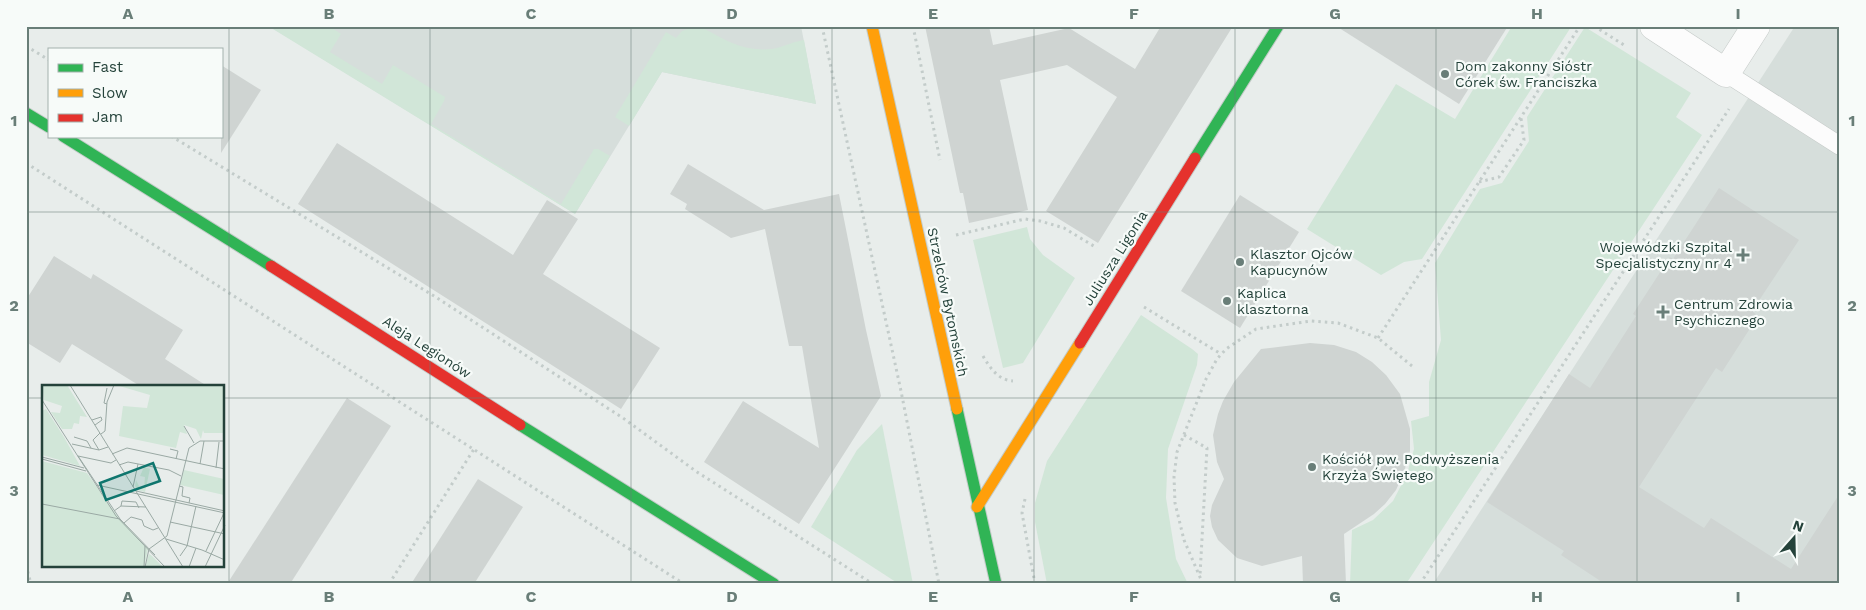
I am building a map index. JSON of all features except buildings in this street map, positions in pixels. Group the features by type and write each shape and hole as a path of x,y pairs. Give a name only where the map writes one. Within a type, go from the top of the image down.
{"street":[{"name":"Strzelców Bytomskich","path":"872,26 977,507 996,584"},
{"name":"Juliusza Ligonia","path":"977,507 1278,26"},
{"path":"1654,26 1736,79 1756,26"},
{"path":"26,113 48,126"},
{"name":"Aleja Legionów","path":"66,138 361,322 550,445 774,584"}],"lane":[{"path":"1736,79 1840,146"}],"path":[{"path":"822,26 901,391 939,584"},
{"path":"913,26 942,169"},
{"path":"1378,338 1580,26"},
{"path":"26,46 48,59"},
{"path":"1420,584 1736,79"},
{"path":"1479,182 1499,177 1524,140 1521,117"},
{"path":"174,138 434,296 623,418 697,472 873,584"},
{"path":"26,163 684,584"},
{"path":"956,235 1024,220 1040,221 1064,228 1103,251"},
{"path":"954,226 958,245"},
{"path":"1114,289 1221,354"},
{"path":"1203,584 1184,540 1175,503 1174,477 1177,452 1206,379 1221,354 1256,329 1311,321 1338,323 1378,338 1412,366"},
{"path":"980,351 990,368 1003,379 1011,382 1017,380"},
{"path":"1184,434 1207,448 1200,578"},
{"path":"389,584 474,449"},
{"path":"26,565 31,584"}],"shaded area":[{"path":"269,26 801,26 816,104 662,72 575,214"},
{"name":"Wojewódzki Szpital Specjalistyczny nr 4","path":"1795,26 1840,26 1840,584 1433,584"}],"green space":[{"path":"268,26 329,26 341,34 330,52 382,84 393,65 445,97 431,124 561,204 594,149 598,149 610,156 575,214"},
{"path":"696,26 735,44 756,49 777,48 804,40 816,104 662,72 629,126 615,117 666,32 676,38 682,31"},
{"path":"1512,26 1571,27 1422,259 1404,262 1381,275 1307,229 1396,84 1455,119"},
{"path":"1585,27 1691,93 1676,117 1702,135 1406,584 1350,584 1352,530 1373,520 1393,501 1407,474 1414,449 1411,421 1429,416 1429,382 1441,340 1435,263 1480,189 1502,183 1529,141 1527,117"},
{"path":"1027,227 1030,239 1043,255 1075,278 1023,363 1003,368 973,240"},
{"path":"1141,315 1198,354 1197,365 1168,449 1166,498 1176,559 1188,584 1047,584 1035,522 1035,503 1047,461"},
{"path":"882,424 913,584 899,584 811,527 857,450"}],"traffic: fast":[{"path":"1195,158 1278,26"},
{"path":"26,113 48,126"},
{"path":"66,138 271,266"},
{"path":"957,409 996,584"},
{"path":"520,425 774,584"}],"traffic: slow":[{"path":"872,26 957,409"},
{"path":"977,507 1080,343"}],"traffic: jam":[{"path":"1080,343 1195,158"},
{"path":"271,266 520,425"}],"place":[{"name":"Dom zakonny Sióstr Córek św. Franciszka","path":"1445,74"},
{"name":"Wojewódzki Szpital Specjalistyczny nr 4","path":"1743,255"},
{"name":"Klasztor Ojców Kapucynów","path":"1240,262"},
{"name":"Kaplica klasztorna","path":"1227,301"},
{"name":"Centrum Zdrowia Psychicznego","path":"1663,312"},
{"name":"Kościół pw. Podwyższenia Krzyża Świętego","path":"1312,467"}]}
